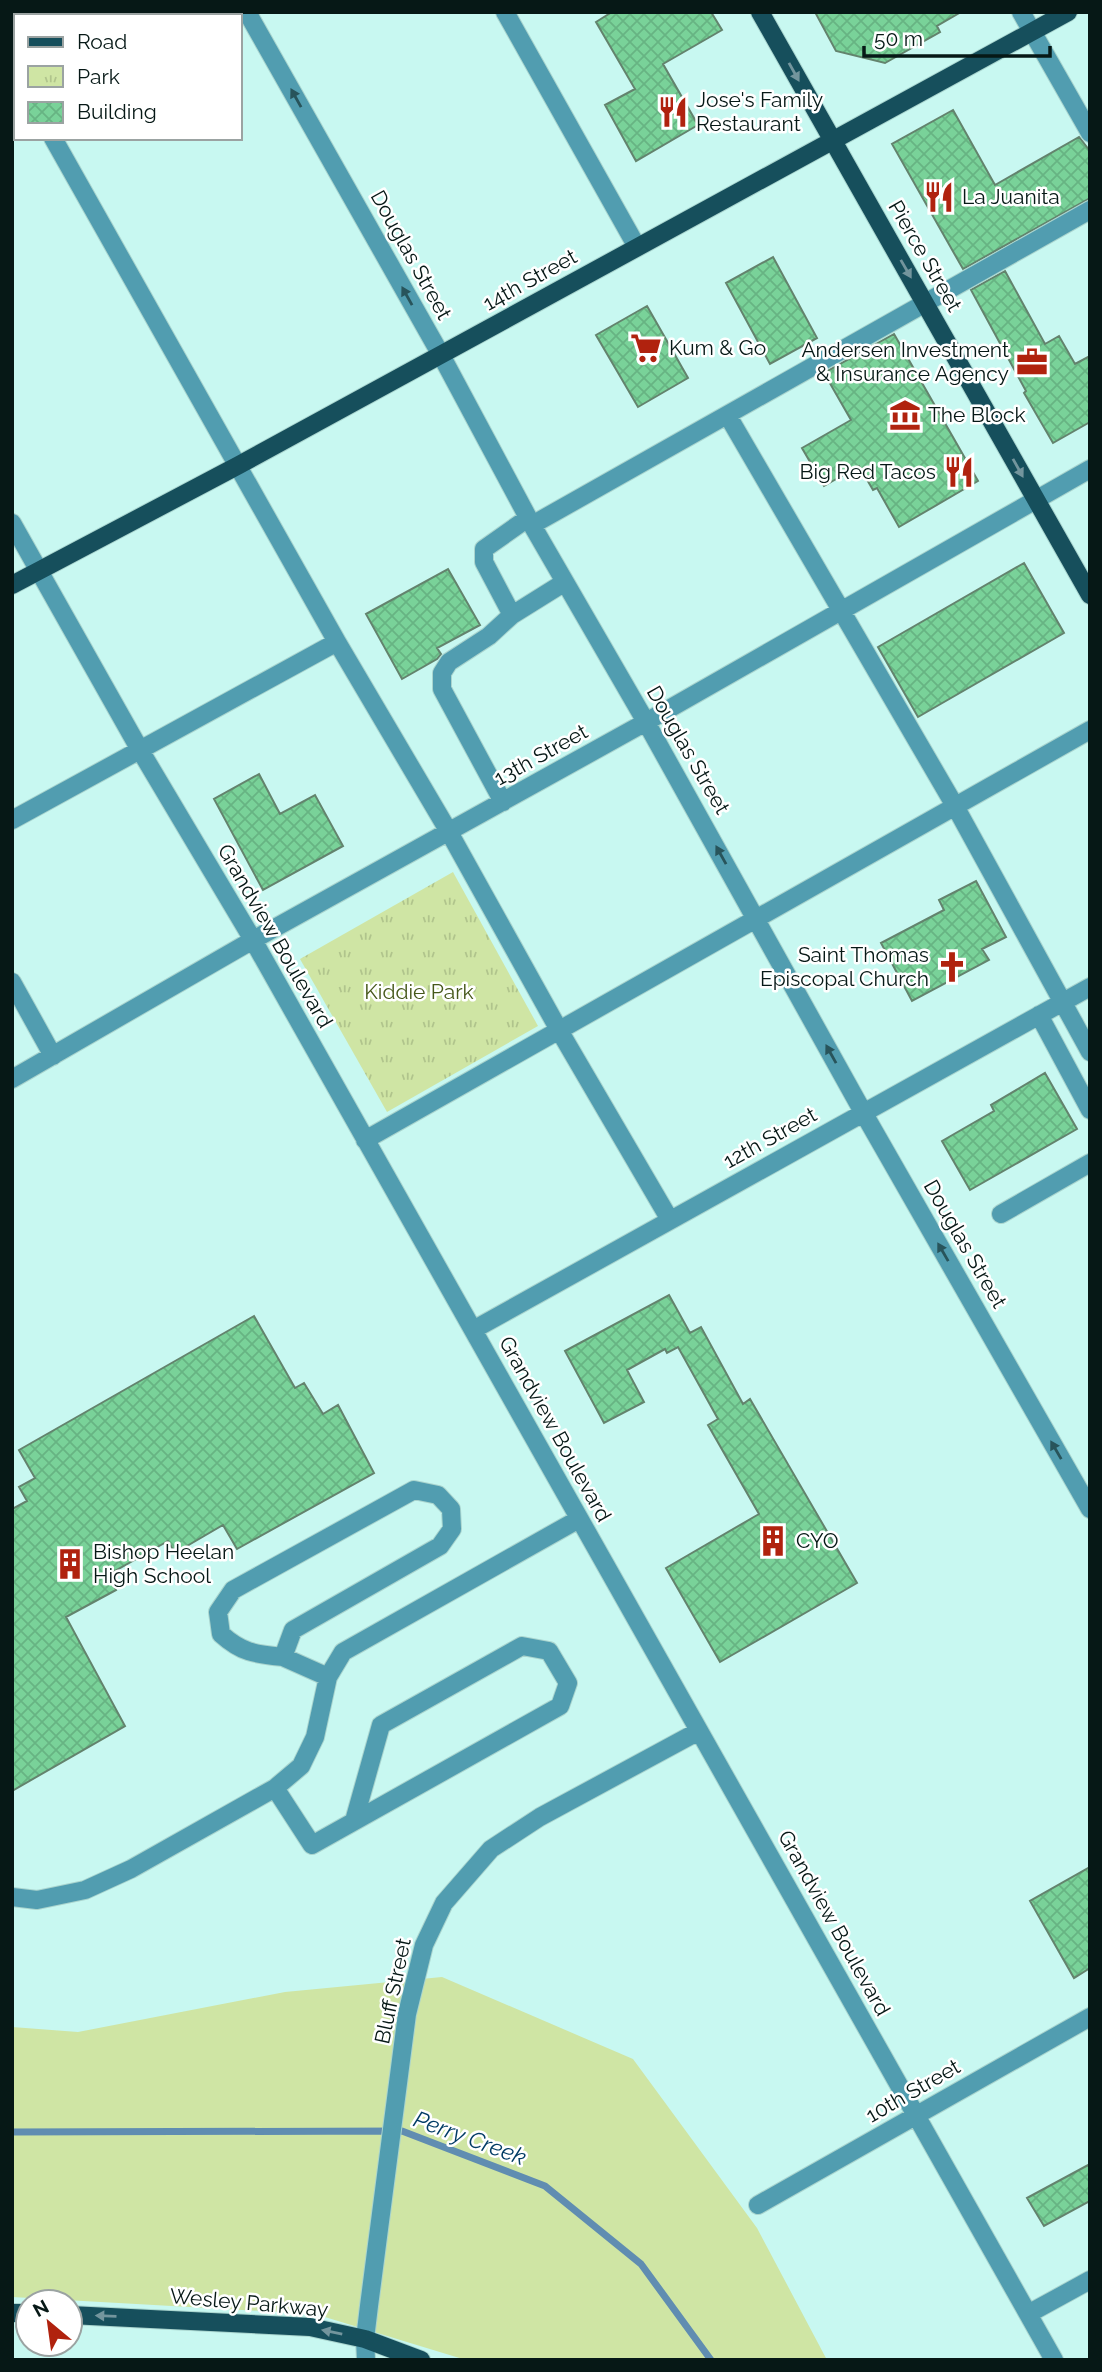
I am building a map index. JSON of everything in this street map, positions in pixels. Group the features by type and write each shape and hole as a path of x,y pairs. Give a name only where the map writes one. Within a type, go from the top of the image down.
{"main road":[{"name":"Pierce Street","path":"760,12 1090,595"},
{"name":"14th Street","path":"12,585 239,465 1068,12"},
{"name":"Wesley Parkway","path":"84,2316 310,2327 365,2339 421,2360"}],"street":[{"name":"Douglas Street","path":"247,12 441,355 530,521 1089,1507"},
{"path":"505,12 637,247"},
{"path":"1021,12 1090,133"},
{"path":"54,140 337,642 449,832 559,1030 670,1220"},
{"path":"512,615 484,562 484,549 530,521 728,416 1090,210"},
{"path":"728,416 955,806 1090,1052"},
{"name":"13th Street","path":"12,1079 253,940 842,612 1090,469"},
{"name":"Grandview Boulevard","path":"12,523 140,750 253,940 1054,2360"},
{"path":"503,802 442,689 442,673 449,662 489,636 512,615 565,582"},
{"path":"12,820 337,642"},
{"path":"365,1140 1090,730"},
{"path":"12,982 53,1056"},
{"name":"12th Street","path":"473,1330 1090,987"},
{"path":"1038,1015 1090,1110"},
{"path":"1001,1214 1090,1163"},
{"path":"282,1657 293,1630 440,1546 452,1529 452,1509 438,1495 414,1490 233,1590 218,1612 221,1634 236,1648 260,1655 282,1657 328,1677"},
{"path":"12,1897 37,1900 85,1890 131,1869 275,1788 301,1766 315,1737 328,1677 343,1651 579,1519"},
{"path":"275,1788 312,1846 560,1706 568,1683 550,1651 522,1646 382,1725 354,1821"},
{"name":"Bluff Street","path":"366,2360 365,2339 407,2014 424,1945 444,1903 491,1849 540,1817 699,1731"},
{"name":"10th Street","path":"758,2205 1090,2017"},
{"path":"1028,2314 1090,2280"}],"green space":[{"name":"Kiddie Park","path":"453,872 538,1026 387,1112 300,959"},
{"path":"442,1977 633,2059 757,2228 827,2360 466,2360 315,2314 84,2301 84,2288 14,2288 12,2297 12,2027 78,2032 285,1992"}],"building":[{"path":"612,12 711,12 722,30 663,64 698,125 636,161 605,105 635,89 596,22"},
{"path":"815,12 961,12 937,26 940,32 885,63 836,51"},
{"path":"953,110 995,185 1079,137 1090,151 1090,198 963,269 892,144"},
{"path":"773,257 817,338 770,364 726,283"},
{"path":"1005,271 1045,344 1059,336 1075,364 1090,356 1090,422 1053,443 971,290"},
{"path":"647,306 688,378 638,407 596,335"},
{"path":"894,334 978,481 899,527 877,488 873,490 859,466 824,486 802,448 851,420 824,373"},
{"path":"1024,563 1064,633 918,717 878,647"},
{"path":"448,569 480,625 437,648 441,654 437,659 402,679 366,614"},
{"path":"259,774 280,814 315,795 343,846 263,890 214,799"},
{"path":"976,881 1006,937 982,949 989,960 912,1001 881,943 944,910 939,900"},
{"path":"1045,1073 1077,1129 970,1190 942,1141 994,1111 991,1105"},
{"name":"CYO","path":"669,1295 690,1333 701,1327 743,1404 750,1399 857,1583 720,1662 666,1568 759,1514 708,1425 718,1419 678,1347 667,1353 665,1349 627,1370 644,1402 604,1423 565,1351"},
{"name":"Bishop Heelan High School","path":"254,1316 295,1388 304,1383 323,1414 338,1405 374,1473 237,1549 223,1525 175,1553 168,1541 108,1575 116,1590 66,1617 125,1726 12,1791 12,1509 27,1501 19,1487 35,1478 19,1450"},
{"path":"1090,1867 1090,1968 1074,1978 1030,1901"},
{"path":"1090,2164 1090,2201 1044,2226 1027,2198"}],"waterway":[{"name":"Perry Creek","path":"12,2132 402,2131 545,2186 641,2264 711,2360"}],"place":[{"name":"Jose's Family Restaurant","path":"673,112"},
{"name":"La Juanita","path":"939,197"},
{"name":"Kum & Go","path":"646,348"},
{"name":"Andersen Investment & Insurance Agency","path":"1032,362"},
{"name":"The Block","path":"905,415"},
{"name":"Big Red Tacos","path":"959,472"},
{"name":"Saint Thomas Episcopal Church","path":"952,967"},
{"name":"CYO","path":"773,1541"},
{"name":"Bishop Heelan High School","path":"70,1564"}]}
